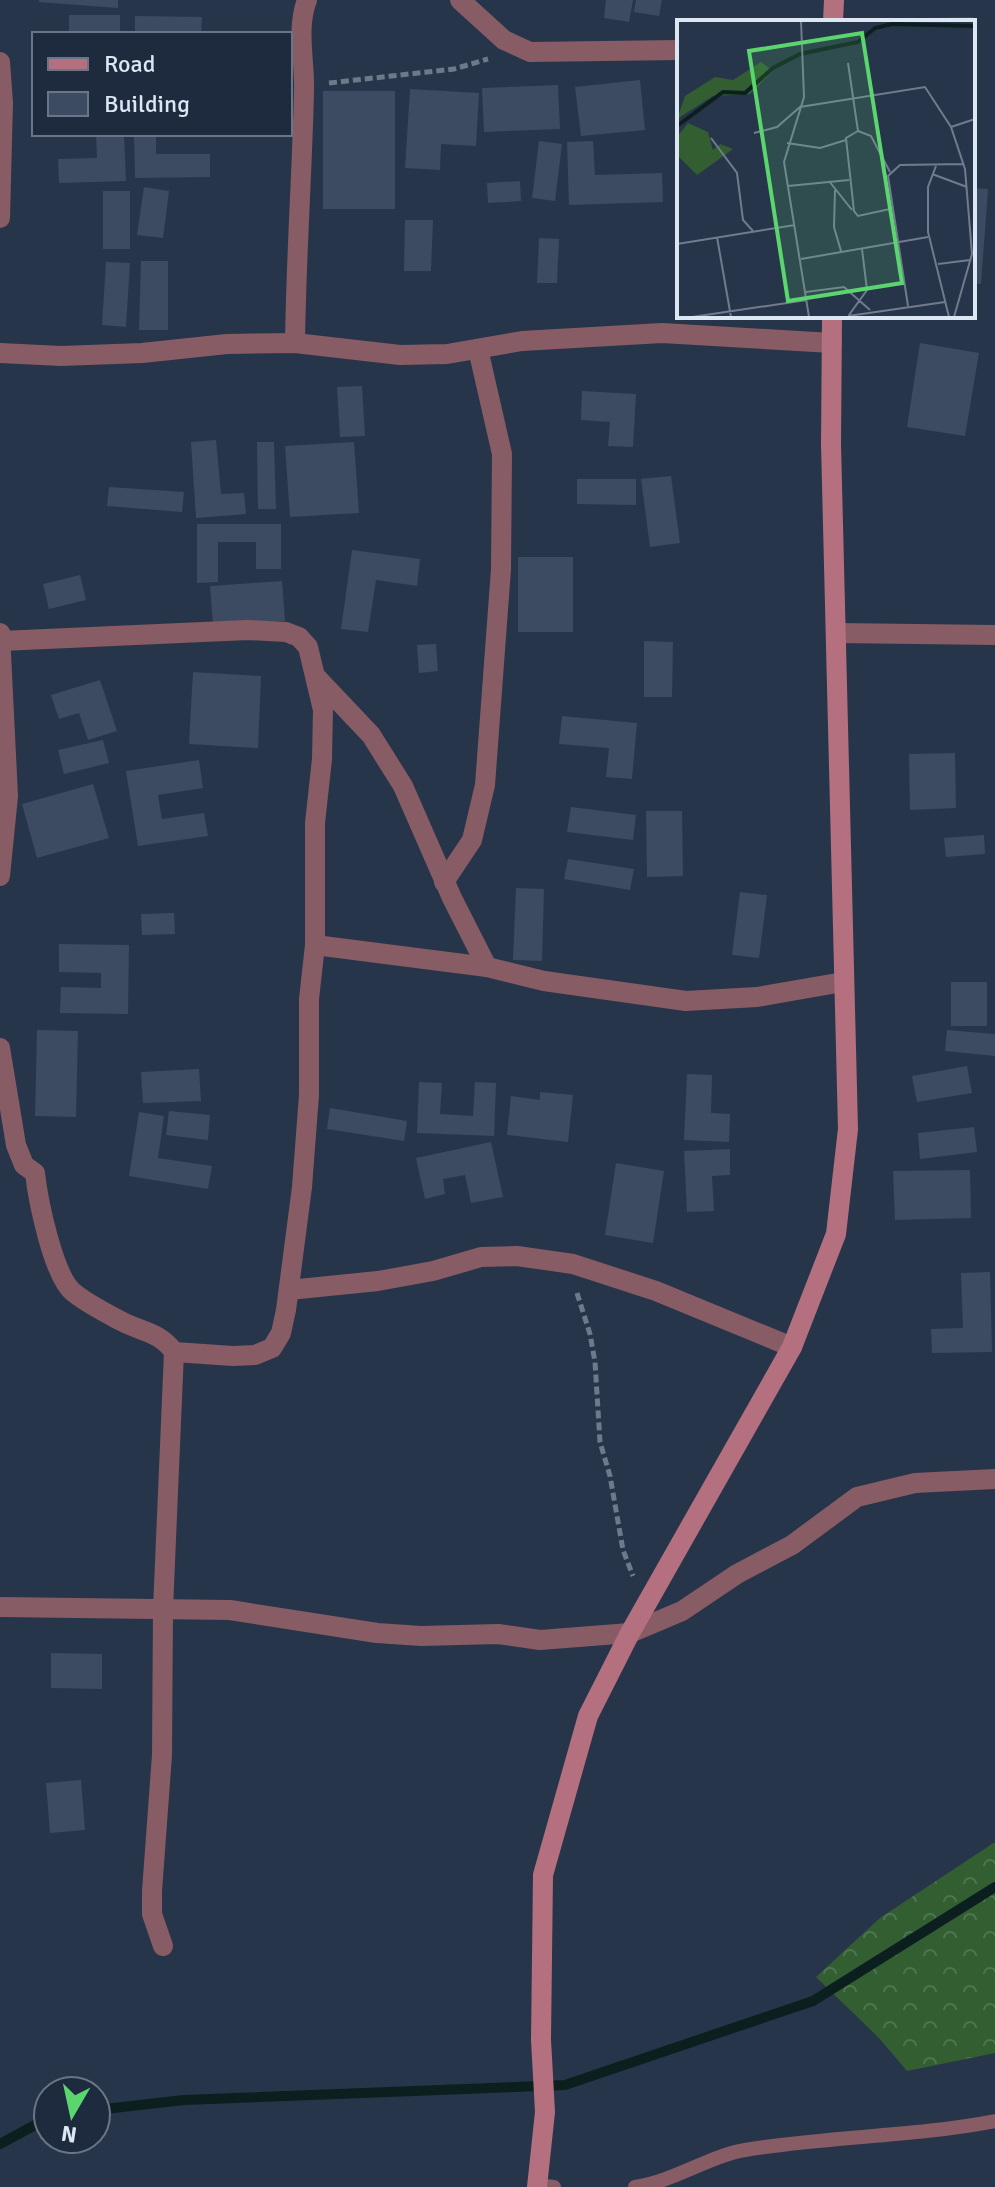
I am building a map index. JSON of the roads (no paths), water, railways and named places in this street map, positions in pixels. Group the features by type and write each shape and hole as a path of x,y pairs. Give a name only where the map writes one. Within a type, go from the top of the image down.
{"street":[{"path":"295,343 304,87 301,55 303,10 307,0"},
{"path":"460,0 504,40 530,52 677,50"},
{"path":"833,20 834,0"},
{"path":"0,62 3,103 0,218"},
{"path":"543,2186 543,1875 588,1716 630,1633 792,1347 836,1234 848,1129 831,444 832,318"},
{"path":"0,353 61,356 142,353 227,344 295,343 400,355 447,354 522,341 662,333 832,343"},
{"path":"444,882 472,840 485,785 501,569 502,454 478,349"},
{"path":"1,641 248,630 286,632 299,637 308,647 317,678 323,710 323,747 315,823 315,945 309,999 307,1126 289,1290 281,1333 272,1348 255,1355 174,1352"},
{"path":"0,633 8,796 6,842 0,876"},
{"path":"836,633 995,635"},
{"path":"317,678 371,735 403,786 444,882 487,967"},
{"path":"315,945 487,967 544,981 686,1001 757,997 843,982"},
{"path":"0,1048 16,1145 24,1165 35,1173 55,1261 71,1291 124,1322 157,1335 167,1341 174,1352 163,1609 162,1755 152,1891 152,1914 163,1946"},
{"path":"289,1290 378,1281 433,1271 481,1257 517,1256 573,1264 656,1291 792,1347"},
{"path":"0,1607 230,1610 377,1633 421,1636 498,1634 540,1640 630,1633 682,1611 737,1574 792,1545 857,1497 915,1483 995,1479"}],"lane":[{"path":"635,2187 658,2183 740,2151 943,2130 995,2121"}],"waterway":[{"path":"112,2108 184,2100 565,2085 813,2001 995,1887"},
{"path":"0,2144 32,2127"}]}
